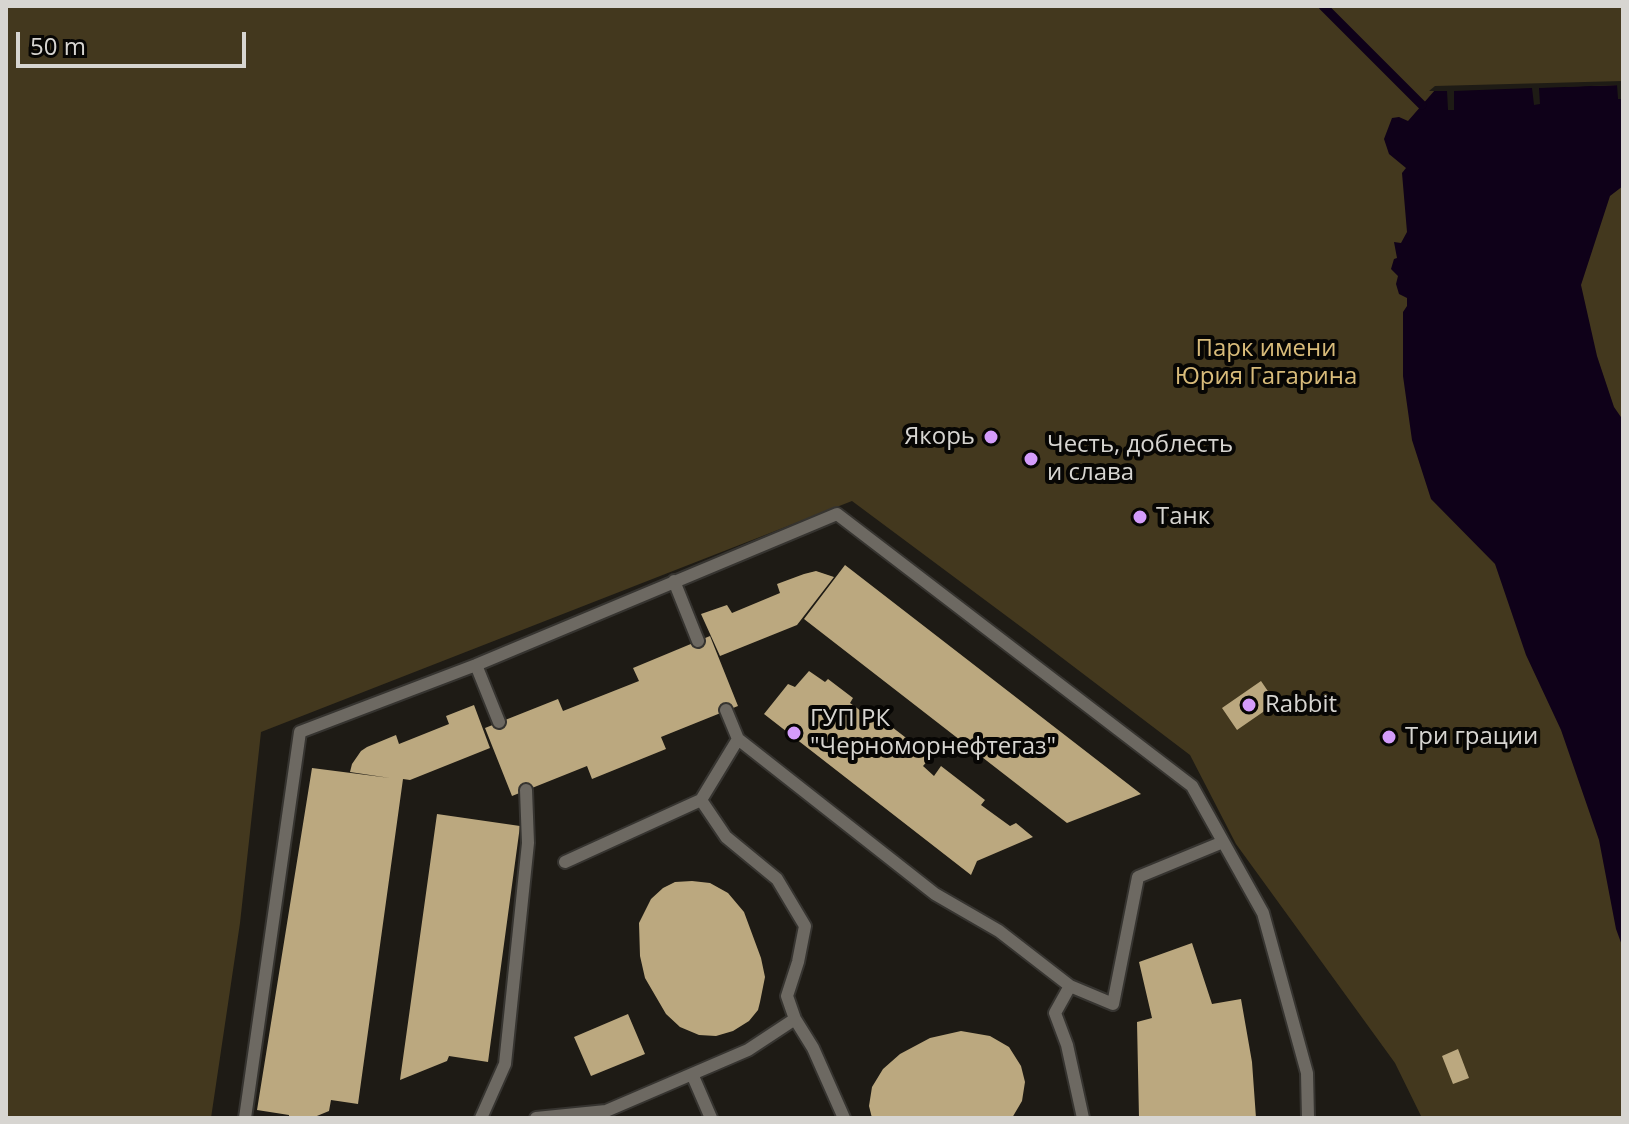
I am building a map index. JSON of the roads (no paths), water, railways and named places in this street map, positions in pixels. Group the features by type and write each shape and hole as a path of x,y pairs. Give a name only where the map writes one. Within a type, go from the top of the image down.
{"lane":[{"path":"245,1118 300,732 476,665 837,514 1192,786 1263,913 1307,1073 1308,1118"},
{"path":"674,581 698,641"},
{"path":"476,665 499,722"},
{"path":"726,710 738,739 935,894 999,931 1070,986 1113,1004 1138,877 1223,842"},
{"path":"565,862 701,800 738,739"},
{"path":"481,1118 505,1064 528,843 526,790"},
{"path":"701,800 726,837 777,879 805,926 787,996 795,1019 813,1048 844,1118"},
{"path":"1070,986 1055,1013 1067,1045 1083,1118"},
{"path":"536,1118 606,1111 748,1050 795,1019"},
{"path":"692,1074 711,1118"}],"waterway":[{"path":"1323,6 1422,105"}],"place":[{"name":"Якорь","path":"991,437"},
{"name":"Честь, доблесть и слава","path":"1031,459"},
{"name":"Танк","path":"1140,517"},
{"name":"Rabbit","path":"1249,705"},
{"name":"ГУП РК \"Черноморнефтегаз\"","path":"794,733"},
{"name":"Три грации","path":"1389,737"}],"park label":[{"name":"Парк имени Юрия Гагарина","path":"1266,363"}]}
